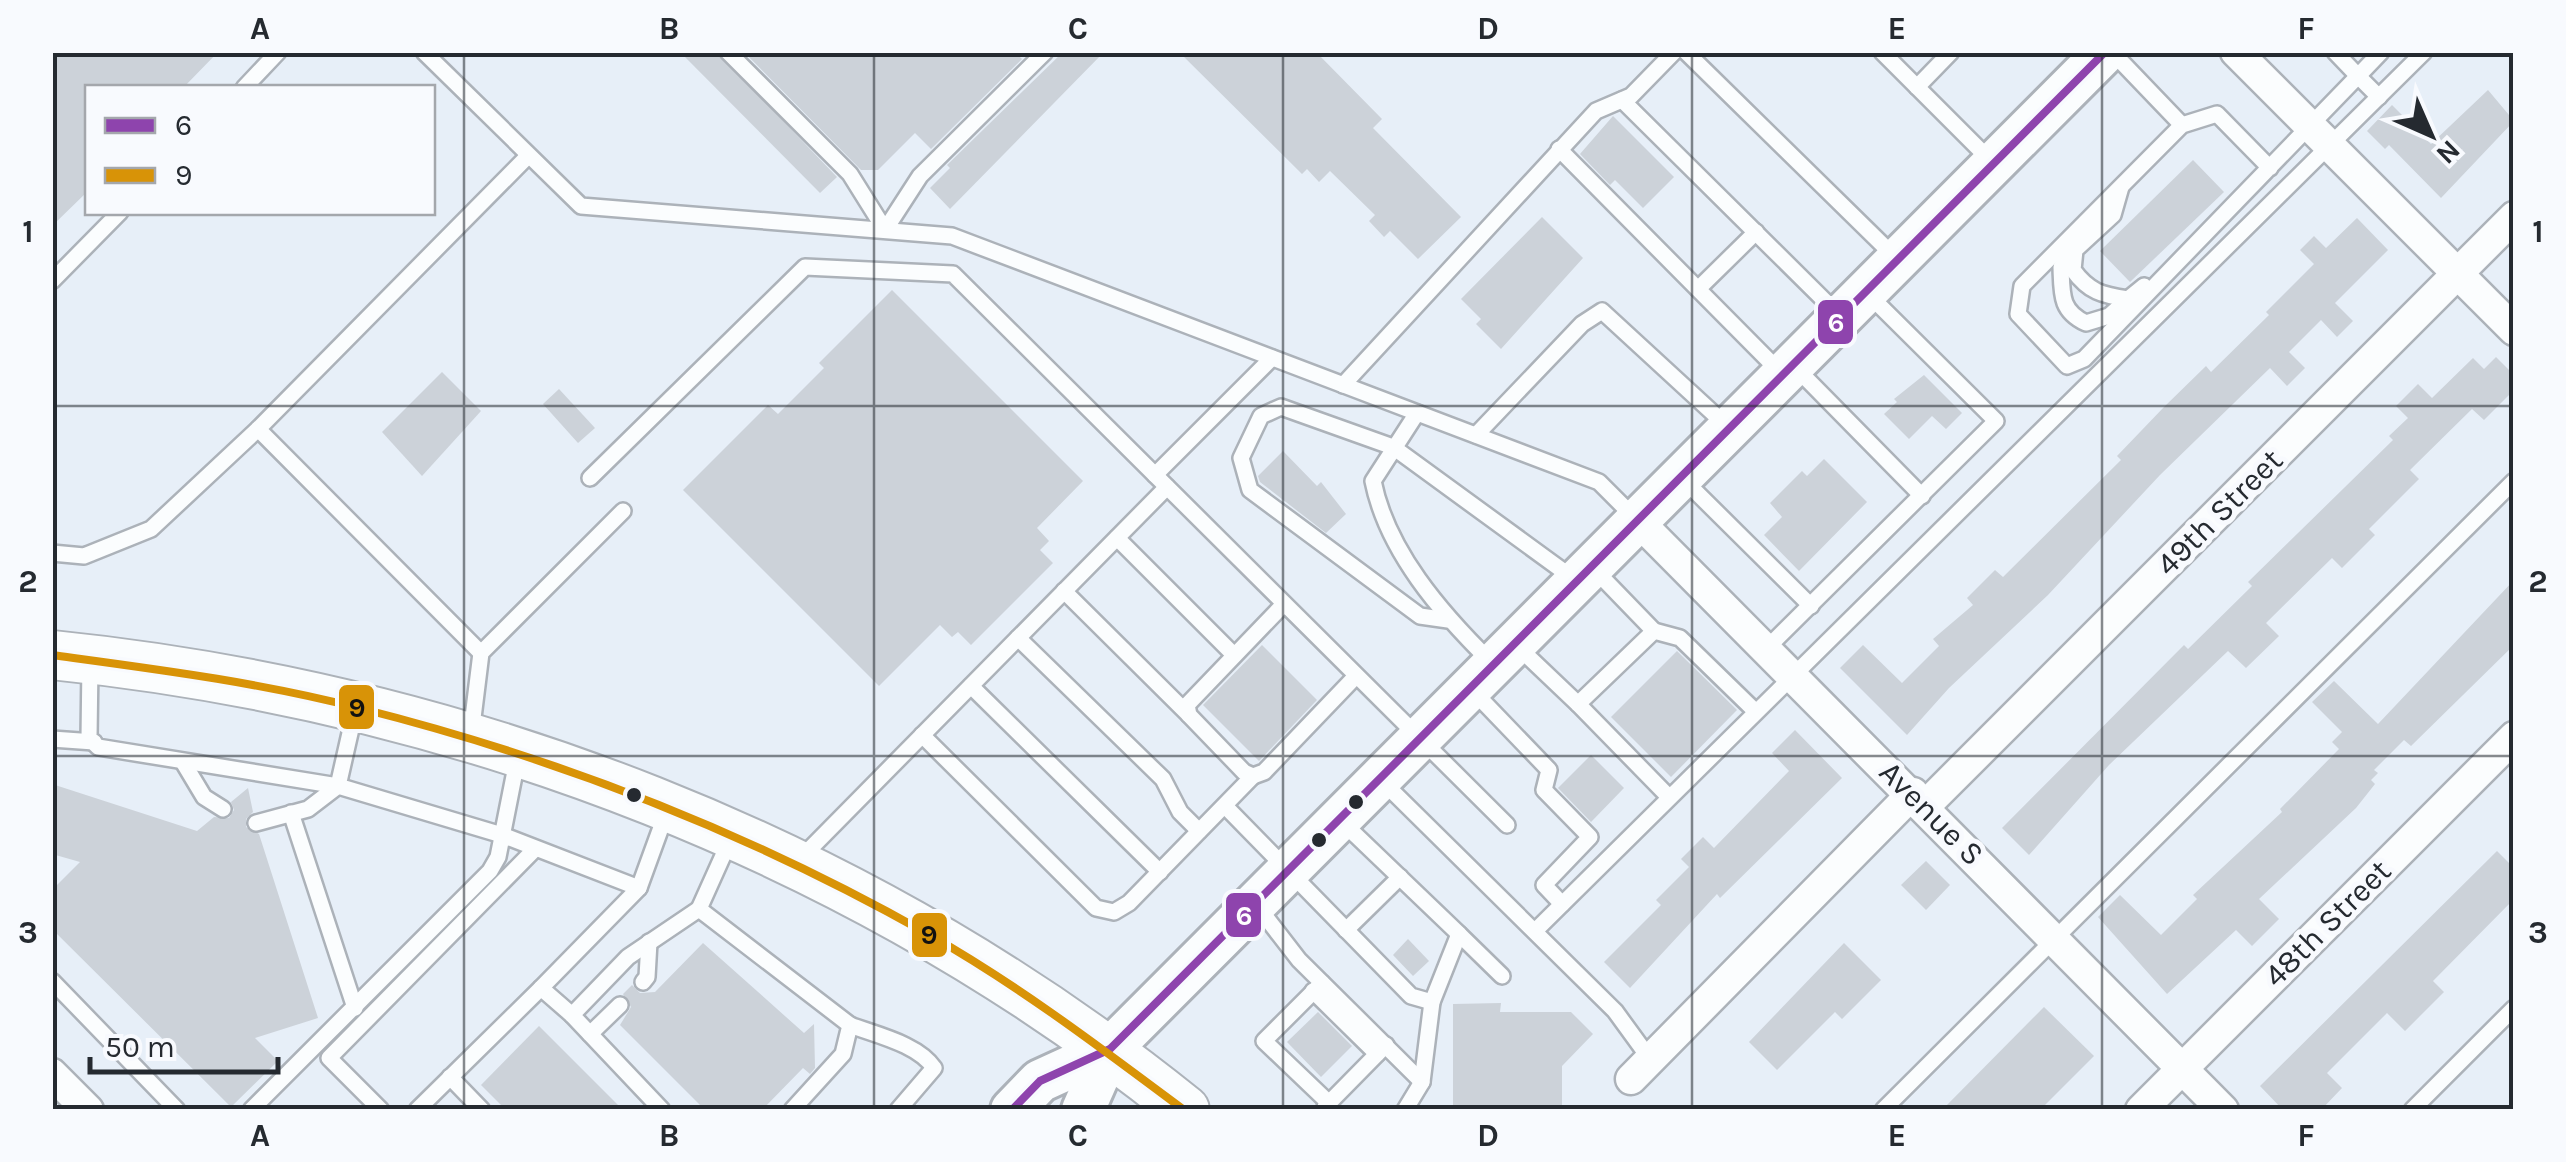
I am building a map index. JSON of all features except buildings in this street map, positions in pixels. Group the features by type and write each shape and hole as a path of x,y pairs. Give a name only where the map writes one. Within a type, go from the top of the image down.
{"highway":[{"path":"71,657 244,682 356,707 519,752 669,807 794,864 944,942 1110,1049 1185,1110"}],"main road":[{"path":"1012,1110 1040,1081 1110,1049 2108,52"},
{"path":"1083,1110 1110,1049"}],"street":[{"path":"2236,52 2514,330"},
{"name":"49th Street","path":"1641,1069 2514,218"},
{"name":"Avenue S","path":"1638,520 1919,799 2223,1110"},
{"name":"48th Street","path":"2141,1110 2514,736"},
{"path":"52,1074 88,1110"}],"lane":[{"path":"247,85 278,52"},
{"path":"424,52 581,206 952,236 1598,482 1638,520"},
{"path":"728,52 850,174 885,230"},
{"path":"885,230 920,176 1045,52"},
{"path":"1343,385 1596,111 1622,100 1674,52"},
{"path":"1686,52 1898,260"},
{"path":"1882,52 1994,164"},
{"path":"1917,88 1952,52"},
{"path":"2108,52 2182,126"},
{"path":"2335,52 2379,97"},
{"path":"1535,930 1755,711 1796,677 2320,136 2358,76 2381,52"},
{"path":"2270,168 2217,114 2182,126 2022,286 2018,314 2066,366 2084,360 2270,168 2379,97 2424,52"},
{"path":"1622,100 1756,232 1853,304 1996,421 1766,649"},
{"path":"1559,150 1698,289 1922,496"},
{"path":"52,553 84,556 151,529 258,428 528,156"},
{"path":"2122,184 2113,214 2061,267 2063,304 2072,316 2086,323 2110,316 2216,212 2237,201"},
{"path":"52,281 117,215"},
{"path":"1698,289 1756,232"},
{"path":"2075,250 2073,270 2088,290 2128,299"},
{"path":"590,478 805,268 953,274 1507,826"},
{"path":"1476,436 1582,324 1602,311 1730,429"},
{"path":"794,864 1116,538 1161,481 1272,358"},
{"path":"1448,620 1420,616 1250,490 1241,458 1261,416 1281,407 1394,447 1585,574 1654,631 1680,638 1755,711"},
{"path":"1417,414 1373,481 1380,516 1448,620 1493,666 1549,770 1544,790 1590,837"},
{"path":"258,428 481,653"},
{"path":"1682,477 1811,606"},
{"path":"1883,1110 2514,481"},
{"path":"470,738 481,653 623,511"},
{"path":"1116,538 1233,654"},
{"path":"1064,591 1252,776"},
{"path":"1189,714 1186,705 1192,695 1284,604"},
{"path":"1578,704 1654,631"},
{"path":"1018,638 1163,779 1180,812 1199,832"},
{"path":"71,657 94,742"},
{"path":"1493,666 1578,704 1668,796"},
{"path":"922,735 1096,908 1114,912 1160,872 1252,776 1264,772 1356,676"},
{"path":"971,686 1160,872"},
{"path":"256,823 308,809 338,786 356,707"},
{"path":"52,740 94,742 136,756 338,786 502,834 639,888"},
{"path":"252,1110 490,872 519,752"},
{"path":"183,762 204,797 223,809"},
{"path":"1380,779 1615,1010 1641,1069"},
{"path":"1225,806 1411,996 1432,1002"},
{"path":"418,1110 639,888 669,807"},
{"path":"291,813 356,1008"},
{"path":"1340,820 1502,976"},
{"path":"572,1015 628,957 699,909 732,834"},
{"path":"1562,904 1544,884 1590,837 1629,835"},
{"path":"381,1110 329,1058 535,849"},
{"path":"1346,930 1400,877"},
{"path":"1256,904 1318,987 1381,1050 1422,1082"},
{"path":"699,909 850,1025 900,1044 930,1062 934,1068 898,1110"},
{"path":"1405,1110 1422,1082 1432,1002 1458,934"},
{"path":"643,982 647,978 649,942"},
{"path":"52,980 177,1110"},
{"path":"1318,987 1264,1040 1326,1106 1381,1050"},
{"path":"541,988 662,1110"},
{"path":"590,1034 620,1004"},
{"path":"2412,1110 2514,1008"},
{"path":"792,1110 843,1054 850,1025"},
{"path":"450,1078 482,1110"}],"transit line":[{"name":"6","path":"1012,1110 1040,1081 1110,1049 2105,52"},
{"name":"9","path":"52,655 245,683 359,708 507,750 651,802 792,863 928,934 1027,996 1184,1110"}]}
